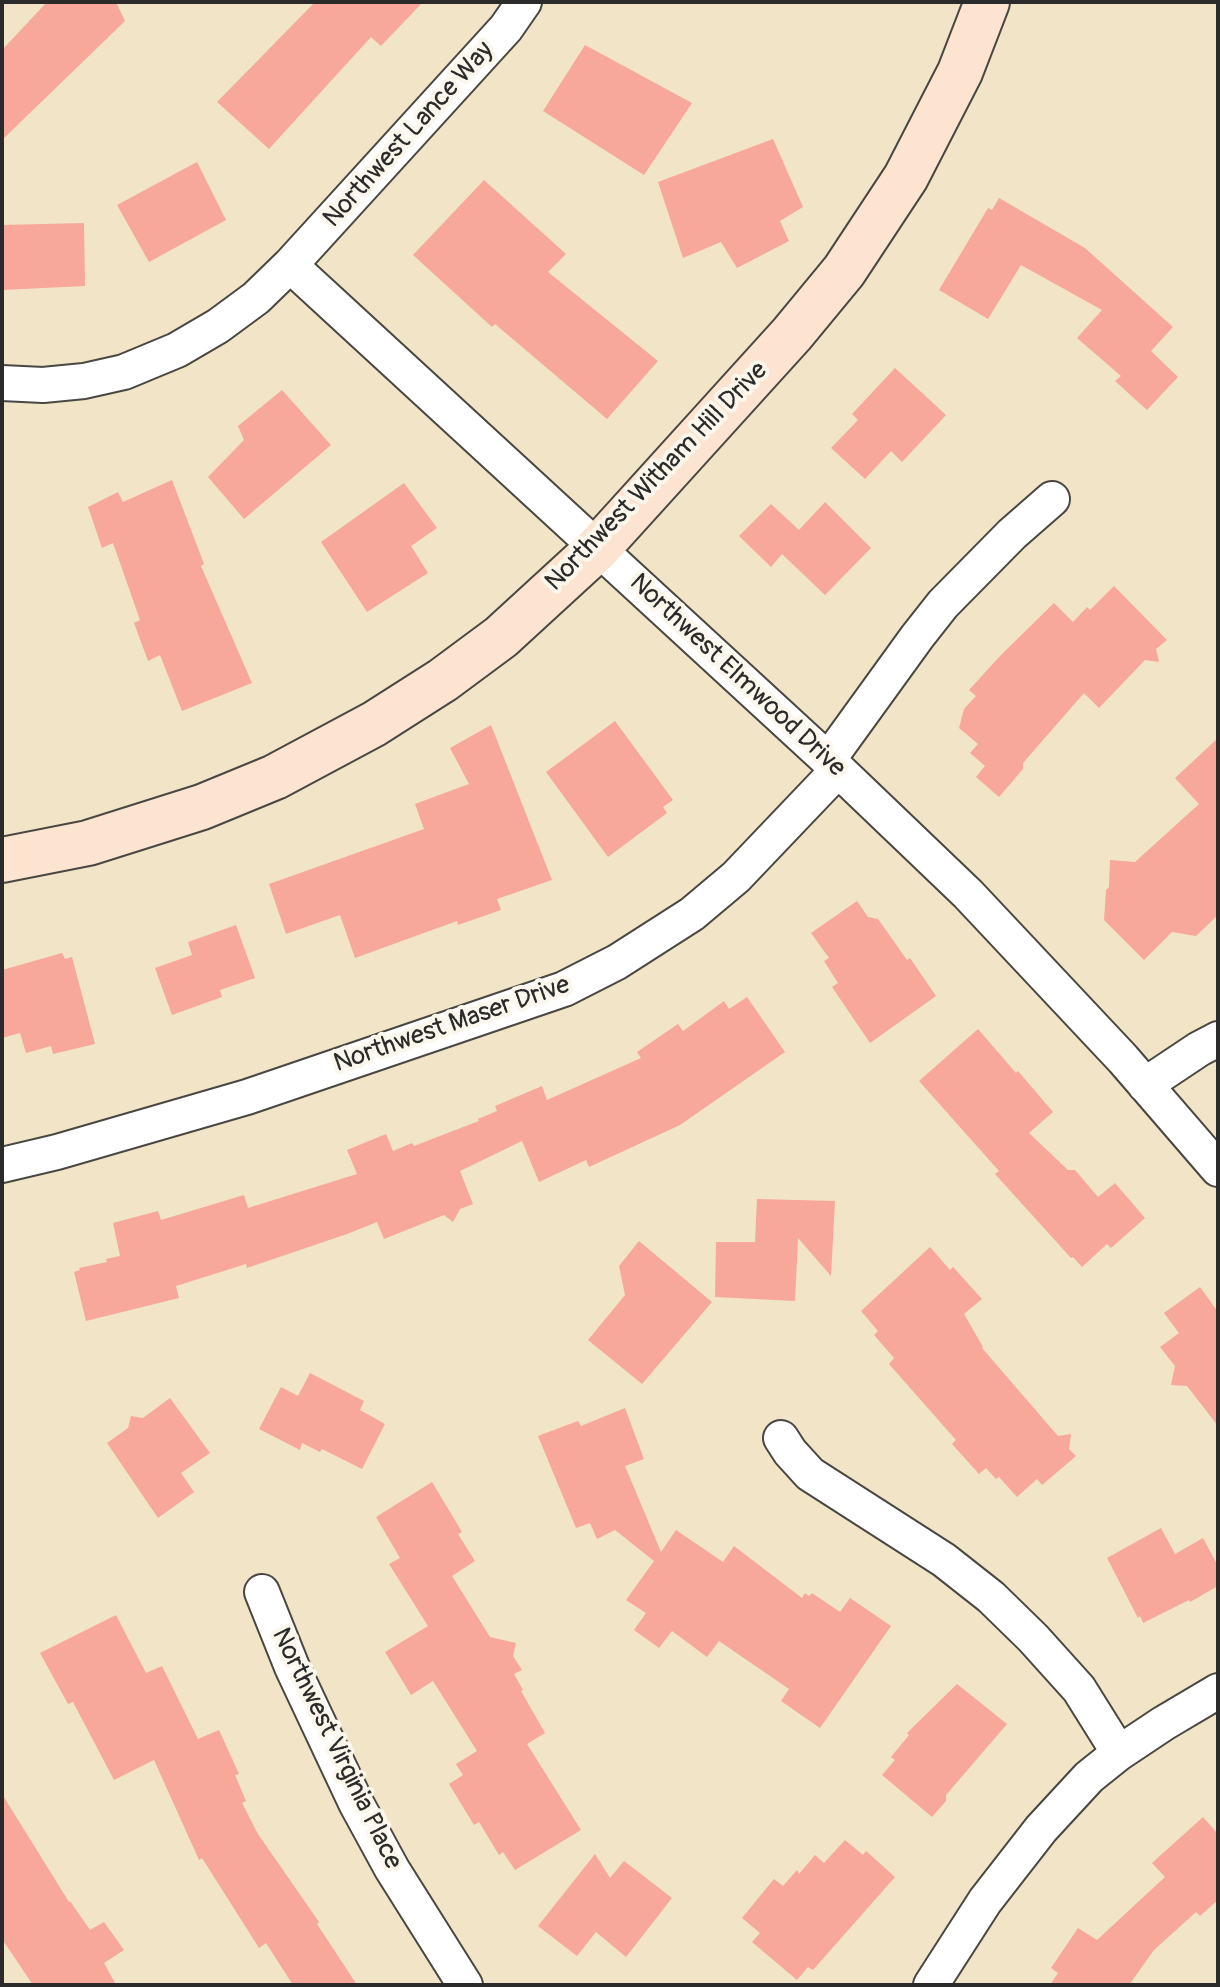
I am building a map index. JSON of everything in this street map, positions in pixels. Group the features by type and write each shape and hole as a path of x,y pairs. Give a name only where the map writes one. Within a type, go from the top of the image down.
{"street":[{"name":"Northwest Lance Way","path":"290,265 506,28 524,2"},
{"name":"Northwest Witham Hill Drive","path":"2,860 88,843 202,807 275,777 374,724 443,680 501,637 598,548 792,334 844,271 906,177 960,72 987,2"},
{"path":"2,383 43,385 84,381 137,367 177,350 218,326 256,298 290,265"},
{"name":"Northwest Elmwood Drive","path":"290,265 833,765 968,894 1123,1059 1218,1169"},
{"name":"Northwest Maser Drive","path":"2,1165 247,1097 564,989 617,962 692,914 736,877 833,765 917,637 943,604 1012,534 1052,499"},
{"path":"1145,1085 1218,1039"},
{"path":"781,1438 810,1474 944,1560 991,1597 1079,1689 1119,1753"},
{"name":"Northwest Virginia Place","path":"262,1592 292,1667 356,1803 392,1869 465,1985"},
{"path":"931,1985 985,1901 1041,1829 1089,1777 1164,1723 1218,1691"}],"building":[{"path":"47,2 116,2 125,21 2,140 2,50"},
{"path":"315,2 423,2 381,46 371,37 269,149 217,102"},
{"path":"585,45 692,103 644,175 543,111"},
{"path":"773,139 803,207 780,221 789,241 737,268 721,242 683,258 658,182"},
{"path":"197,162 226,220 149,262 117,205"},
{"path":"484,180 566,254 548,272 658,361 607,419 495,324 492,327 413,255"},
{"path":"999,198 1085,248 1173,327 1151,351 1178,377 1147,410 1115,381 1121,376 1077,338 1102,310 1021,265 988,319 939,290 988,208 992,210"},
{"path":"84,223 85,286 2,290 2,225"},
{"path":"895,368 946,415 902,462 891,451 865,479 831,448 858,420 852,414"},
{"path":"282,390 331,445 244,519 208,477 244,440 238,426"},
{"path":"172,480 204,564 201,566 252,683 182,711 160,655 148,661 134,623 140,620 113,543 102,548 88,507 118,492 123,502"},
{"path":"404,483 437,528 411,546 428,573 367,612 321,542"},
{"path":"825,502 871,548 825,595 782,554 771,567 739,536 771,504 799,530"},
{"path":"1114,586 1167,640 1156,649 1159,662 1145,660 1099,708 1084,693 1023,763 1023,769 999,797 976,777 985,766 970,753 978,744 959,728 964,709 976,696 969,690 1054,603 1073,622"},
{"path":"615,721 673,800 663,807 667,813 608,857 546,772"},
{"path":"491,725 552,880 497,899 501,910 458,925 457,921 355,958 340,915 286,934 269,884 424,829 415,804 469,784 450,748"},
{"path":"1218,738 1218,915 1196,936 1172,932 1144,960 1104,920 1110,860 1135,862 1199,804 1175,778"},
{"path":"857,901 868,917 878,919 936,996 870,1043 832,987 838,983 824,961 829,958 811,933"},
{"path":"236,925 255,978 220,990 222,997 172,1015 155,968 192,955 188,942"},
{"path":"62,953 65,959 72,957 95,1044 53,1054 51,1046 26,1053 20,1033 2,1038 2,970"},
{"path":"747,997 785,1052 680,1125 589,1167 586,1160 539,1182 522,1141 460,1171 473,1204 460,1209 453,1222 444,1215 384,1239 377,1222 247,1268 246,1264 176,1286 179,1298 86,1321 74,1272 120,1256 113,1223 158,1211 161,1220 244,1195 248,1208 357,1174 347,1150 386,1134 393,1151 412,1143 414,1146 479,1121 497,1111 495,1106 542,1086 547,1100 641,1058 637,1052 678,1024 683,1031 724,1001 729,1009"},
{"path":"978,1029 1053,1112 1029,1133 1068,1170 1075,1170 1098,1197 1115,1183 1145,1218 1111,1248 1107,1244 1082,1267 995,1174 999,1171 919,1081"},
{"path":"757,1199 835,1201 831,1276 798,1238 795,1301 715,1297 716,1242 755,1242"},
{"path":"639,1241 712,1302 642,1384 588,1340 625,1295 619,1266"},
{"path":"930,1247 982,1299 964,1314 982,1348 1058,1436 1071,1434 1069,1449 1076,1456 1042,1485 1037,1479 1017,1497 986,1468 979,1474 952,1444 956,1440 889,1364 894,1358 874,1335 878,1331 861,1311"},
{"path":"1200,1287 1218,1312 1218,1426 1187,1386 1171,1385 1175,1366 1160,1347 1179,1333 1164,1313"},
{"path":"310,1373 364,1401 360,1410 385,1424 362,1469 322,1449 320,1452 302,1443 300,1450 259,1429 281,1387 298,1396"},
{"path":"170,1398 210,1453 181,1473 194,1492 158,1518 107,1443 128,1428 131,1416 143,1418"},
{"path":"625,1408 644,1459 625,1466 661,1552 676,1530 723,1562 734,1546 802,1598 805,1593 809,1596 812,1593 840,1612 850,1598 891,1626 820,1728 781,1701 789,1689 719,1641 707,1657 672,1631 659,1648 634,1630 646,1613 626,1600 654,1561 615,1530 597,1539 590,1523 576,1528 538,1436 578,1421 581,1426"},
{"path":"432,1482 462,1532 458,1534 475,1561 452,1576 490,1637 516,1643 513,1656 522,1670 514,1674 545,1733 527,1744 581,1830 515,1870 503,1852 499,1855 479,1822 474,1825 449,1784 463,1775 456,1764 477,1751 433,1681 411,1695 385,1652 428,1626 389,1564 400,1558 376,1517"},
{"path":"1161,1528 1175,1554 1203,1538 1218,1566 1218,1586 1143,1623 1107,1558"},
{"path":"116,1615 146,1673 162,1666 198,1739 219,1730 239,1774 235,1775 246,1801 242,1803 258,1834 319,1922 317,1924 357,1985 293,1985 266,1943 259,1948 202,1858 199,1860 154,1760 114,1780 73,1702 68,1704 40,1653"},
{"path":"957,1684 1007,1724 946,1795 946,1801 932,1817 882,1775 895,1760 891,1757 909,1735 907,1733"},
{"path":"2,1794 69,1902 90,1930 104,1922 124,1950 104,1963 116,1985 33,1985 2,1939"},
{"path":"1203,1817 1218,1834 1218,1900 1200,1916 1196,1912 1154,1950 1129,1985 1050,1985 1058,1973 1051,1968 1078,1928 1097,1940 1165,1877 1152,1863"},
{"path":"845,1840 863,1855 866,1851 895,1877 813,1970 808,1967 797,1980 752,1942 760,1933 742,1918 774,1879 783,1886 797,1870 799,1874 815,1855 824,1863"},
{"path":"595,1854 610,1878 624,1861 672,1898 626,1957 596,1932 577,1956 538,1926"}]}
